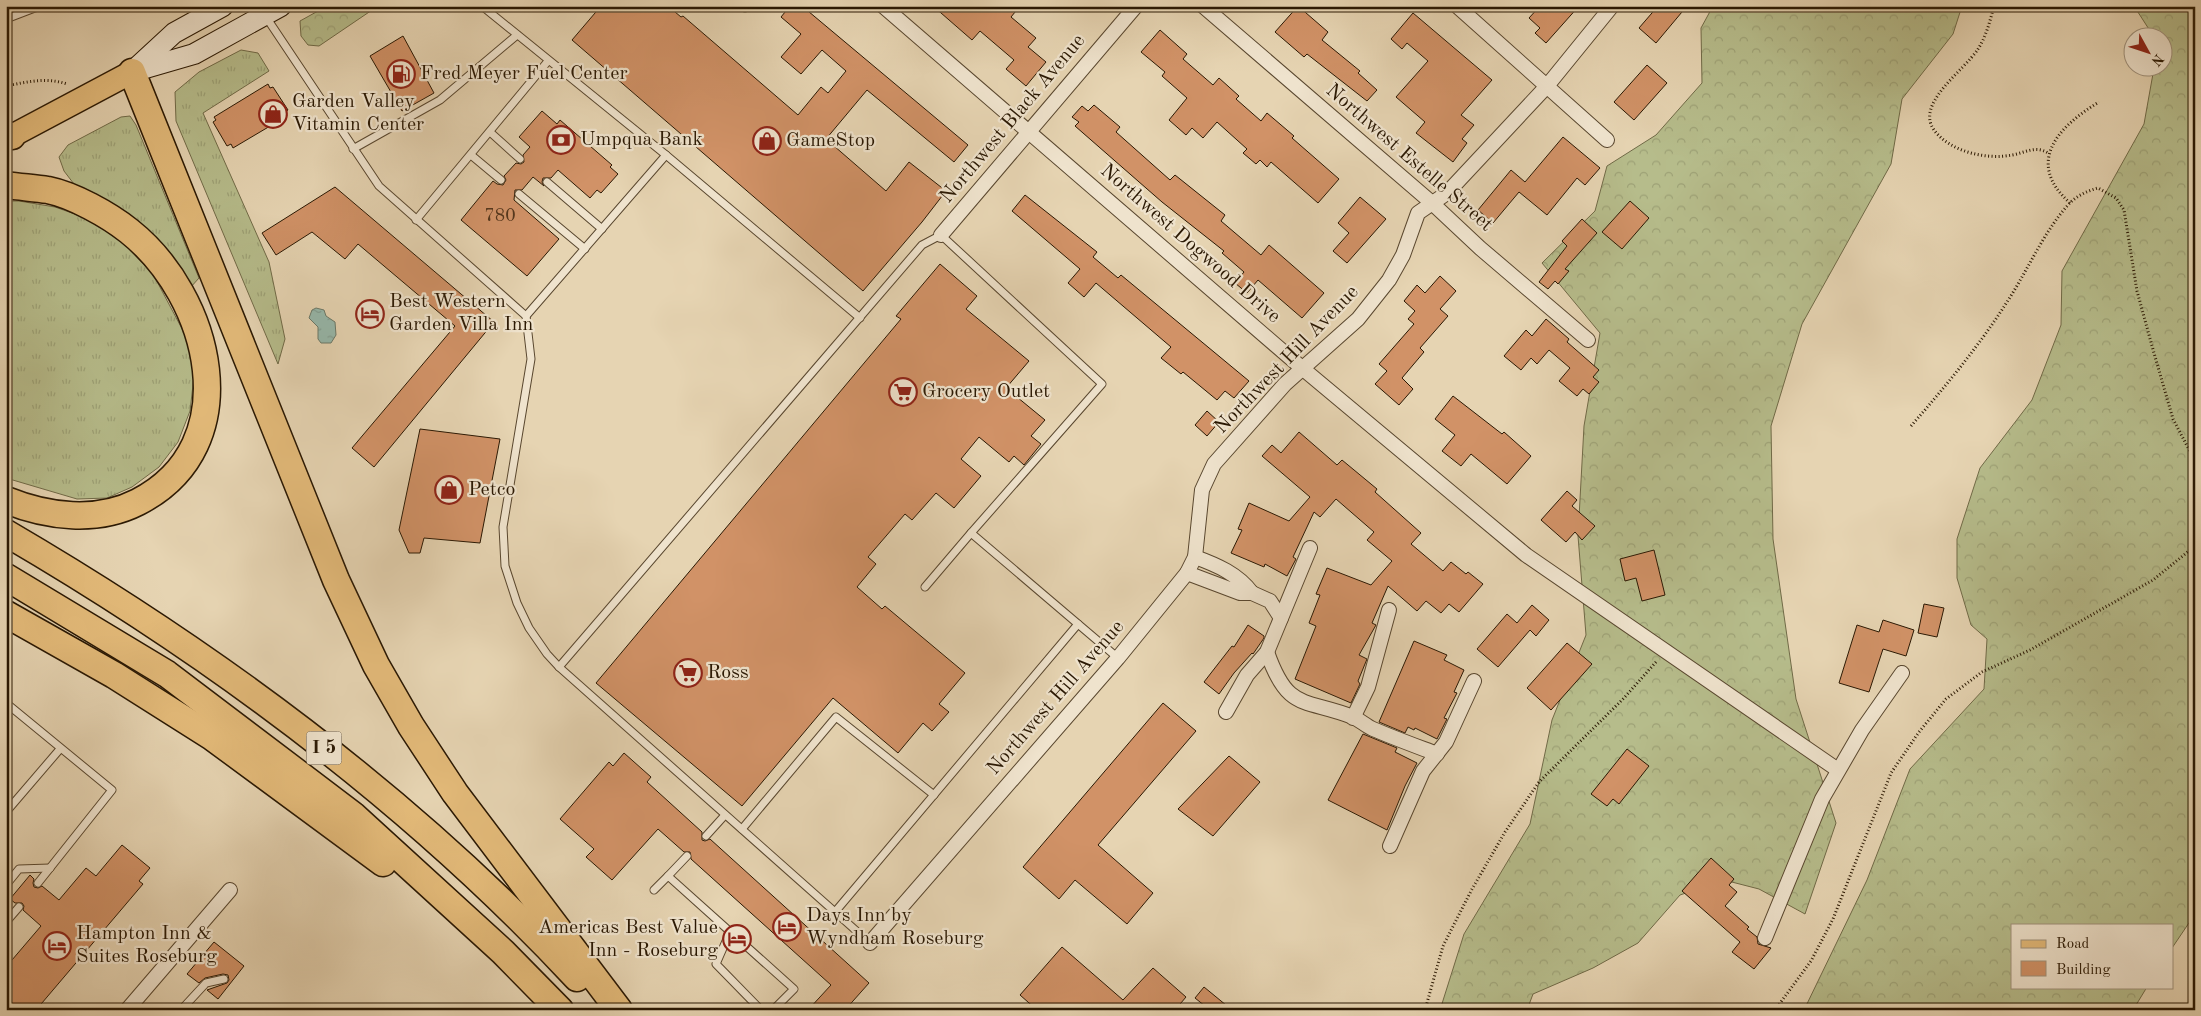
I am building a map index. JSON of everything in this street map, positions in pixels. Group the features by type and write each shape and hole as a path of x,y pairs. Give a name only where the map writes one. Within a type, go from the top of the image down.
{"highway":[{"path":"132,72 336,580 376,665 411,726 455,793 619,1010"},
{"path":"6,185 49,191 88,206 129,231 160,263 185,300 202,344 208,384 203,428 192,452 177,474 155,493 130,506 103,514 79,516 45,512 6,500"},
{"name":"I 5","path":"6,533 144,617 245,686 302,730 397,807 467,869 561,961 606,1010"},
{"name":"I 5","path":"6,577 167,674 353,815 503,952 560,1010"},
{"path":"6,614 114,675 212,737 503,952"}],"main road":[{"path":"132,72 174,33 224,6"},
{"path":"8,138 132,72 194,54 273,11"}],"street":[{"name":"Northwest Dogwood Drive","path":"883,6 1302,368 1526,555 1838,770"},
{"name":"Northwest Black Avenue","path":"940,235 1136,6"},
{"name":"Northwest Estelle Street","path":"1203,6 1588,340"},
{"path":"1457,6 1607,140"},
{"name":"Northwest Hill Avenue","path":"870,944 1118,658 1187,573 1195,557 1202,490 1214,464 1286,384 1358,319 1375,298 1403,255 1418,213 1447,193 1547,86 1612,6"},
{"path":"1226,712 1247,675 1267,652 1310,548"},
{"path":"1195,557 1234,574 1244,582 1252,593"},
{"path":"1187,573 1240,593 1252,593 1270,602 1278,610 1282,618"},
{"path":"1353,718 1370,679 1388,610"},
{"path":"1267,652 1277,677 1295,698 1306,704 1353,718 1370,728 1437,754"},
{"path":"1765,938 1822,799 1862,730 1902,673"},
{"path":"1390,846 1423,771 1446,742 1474,681"},
{"path":"127,1010 230,890"}],"lane":[{"path":"6,20 40,6"},
{"path":"482,6 666,155 860,318"},
{"path":"743,6 745,8 747,6"},
{"path":"273,11 352,149 379,186 526,316 531,359 503,527 505,566 517,603 536,640 559,667 870,944"},
{"path":"352,149 440,100 517,35"},
{"path":"416,220 548,61"},
{"path":"490,132 520,158"},
{"path":"471,154 501,180"},
{"path":"526,316 666,155"},
{"path":"547,182 602,229"},
{"path":"519,194 585,249"},
{"path":"559,667 922,245 940,235 1102,384 925,587"},
{"path":"971,533 1118,658"},
{"path":"835,912 1078,624"},
{"path":"6,703 112,790 38,883"},
{"path":"742,829 836,718 934,795"},
{"path":"6,812 60,749"},
{"path":"706,836 725,815"},
{"path":"654,890 687,856"},
{"path":"6,885 19,869 50,868"},
{"path":"668,876 794,989 773,1010"},
{"path":"6,922 19,907"},
{"path":"730,932 716,964 761,1010"},
{"path":"181,1010 206,983 224,979"}],"path":[{"path":"1994,6 1979,48 1938,94 1931,106 1929,114 1930,123 1935,132 1944,140 1971,153 1992,157 2011,156 2036,148 2048,153"},
{"path":"6,86 31,81 54,80 91,93"},
{"path":"2070,203 2056,187 2050,175 2048,153 2055,138 2064,127 2099,102"},
{"path":"1910,426 1964,361 2006,305 2054,221 2070,203 2087,191 2098,188 2116,198 2124,210 2138,291 2156,361 2173,418 2195,461"},
{"path":"1775,1010 1811,961 1833,919 1891,773 1918,732 1946,699 1982,672 2030,650 2153,580 2195,546"},
{"path":"1425,1010 1443,946 1471,891 1505,832 1539,782 1624,698 1665,650"}],"green space":[{"path":"327,6 378,6 319,46 308,45 301,36 300,21"},
{"path":"1713,6 1794,6 1803,10 1807,6 1962,6 1953,34 1902,99 1891,164 1802,324 1771,426 1773,539 1796,699 1836,823 1805,914 1759,889 1724,880 1680,895 1638,943 1593,968 1533,994 1527,1010 1440,1010 1464,934 1530,824 1552,720 1586,635 1578,536 1584,426 1600,333 1542,263 1595,211 1607,166 1656,135 1702,83 1701,28"},
{"path":"2134,6 2195,6 2195,914 2174,945 2174,924 2011,924 2011,988 2146,988 2133,1010 1804,1010 1867,880 1910,769 1984,689 1987,639 1971,625 1957,578 1957,539 1980,468 2032,400 2061,325 2062,271 2144,124 2152,78 2174,78 2174,28 2148,28"},
{"path":"241,50 258,53 269,71 203,113 269,262 285,339 278,364 176,121 175,92 199,72"},
{"path":"130,116 136,125 199,278 190,288 77,188 64,171 59,157 68,145 121,117"},
{"path":"6,201 19,201 55,207 89,219 123,243 153,274 189,342 194,376 190,411 178,442 159,467 132,487 107,498 77,499 6,478"}],"water":[{"path":"316,308 324,310 326,316 335,322 336,335 331,343 321,343 318,339 318,327 309,318 312,310"}],"building":[{"path":"601,6 668,6 681,17 683,16 798,115 821,87 828,93 846,71 822,50 801,74 781,57 801,34 781,17 790,6 802,6 968,145 954,162 867,90 826,139 886,191 909,162 946,191 863,291 572,40"},
{"path":"933,6 1020,6 1011,17 1036,38 1028,47 1046,62 1026,86 1006,69 1014,60 980,31 972,40"},
{"path":"1298,6 1328,32 1322,40 1360,71 1358,73 1377,90 1367,101 1307,54 1304,57 1275,32"},
{"path":"1540,6 1579,6 1546,43 1535,33 1540,28 1529,18"},
{"path":"1658,6 1687,6 1656,43 1639,28"},
{"path":"1413,13 1492,80 1461,115 1474,125 1462,139 1467,143 1453,162 1416,133 1425,122 1396,97 1428,61 1407,43 1402,49 1391,39"},
{"path":"1160,30 1187,54 1183,59 1213,85 1219,78 1239,96 1236,99 1261,121 1267,113 1294,136 1292,138 1339,179 1318,203 1271,162 1267,167 1260,160 1256,164 1243,153 1247,149 1217,122 1203,138 1192,128 1186,135 1169,120 1187,98 1162,76 1165,72 1141,52"},
{"path":"403,36 434,93 402,111 370,56"},
{"path":"1647,65 1667,83 1634,120 1614,102"},
{"path":"268,84 270,88 273,87 288,110 285,112 287,116 233,148 231,144 227,146 213,122 216,120 214,117"},
{"path":"1094,105 1120,127 1116,132 1170,180 1175,175 1225,215 1221,221 1261,255 1269,245 1324,293 1302,318 1258,280 1247,293 1235,283 1244,272 1222,253 1224,251 1162,202 1075,126 1079,122 1072,117 1082,106 1088,111"},
{"path":"542,111 557,124 560,120 612,165 610,167 618,174 601,193 597,190 590,198 558,170 551,178 543,178 544,186 533,177 522,190 515,190 514,200 559,239 527,276 461,220 493,181 503,185 506,180 504,176 516,163 521,164 524,162 523,155 530,147 519,137"},
{"path":"1563,137 1600,168 1585,185 1577,178 1547,215 1519,192 1493,223 1478,210 1511,170 1525,182"},
{"path":"335,187 494,322 374,467 352,448 455,326 358,244 345,259 312,232 276,255 262,233"},
{"path":"1025,195 1097,252 1093,257 1118,278 1121,275 1249,381 1234,398 1225,391 1217,400 1183,372 1181,374 1161,358 1171,347 1096,283 1084,297 1068,283 1080,269 1012,211"},
{"path":"1360,197 1386,219 1347,263 1333,251 1349,233 1338,223"},
{"path":"1630,201 1649,218 1622,249 1602,232"},
{"path":"1582,219 1597,233 1565,269 1569,271 1558,284 1555,281 1548,289 1539,282 1567,246 1562,241"},
{"path":"940,264 977,296 966,309 1029,361 1006,388 1045,420 1031,436 1041,444 1024,465 1014,456 1009,462 979,437 961,459 981,476 954,508 936,493 912,520 905,514 868,557 876,564 857,587 882,609 885,606 965,673 939,704 949,712 932,731 923,723 898,753 833,698 742,806 596,683 901,319 896,316"},
{"path":"1440,276 1456,291 1440,309 1448,316 1420,348 1424,352 1402,378 1413,389 1399,405 1375,384 1387,371 1379,364 1414,324 1408,319 1415,311 1404,301 1417,285 1425,293"},
{"path":"1546,319 1569,339 1567,342 1599,370 1593,377 1599,382 1589,394 1583,389 1577,396 1559,381 1570,368 1549,350 1537,364 1531,358 1521,370 1504,356 1526,330 1532,336"},
{"path":"1453,396 1502,434 1504,432 1531,456 1507,484 1471,454 1461,466 1442,451 1455,435 1435,419"},
{"path":"1207,411 1219,422 1207,436 1195,425"},
{"path":"420,429 500,439 480,543 424,538 420,553 409,553 399,530"},
{"path":"1299,432 1337,465 1342,460 1377,489 1375,492 1421,533 1411,544 1443,571 1451,562 1483,584 1459,612 1449,604 1441,613 1426,601 1417,611 1388,586 1372,623 1376,625 1359,655 1367,659 1358,681 1360,684 1351,703 1295,679 1316,626 1309,623 1320,595 1316,594 1327,568 1371,585 1392,561 1367,540 1374,532 1336,499 1320,517 1314,512 1293,557 1296,559 1287,576 1265,564 1264,567 1231,553 1242,530 1238,529 1249,503 1289,521 1310,497 1262,456 1272,445 1281,453"},
{"path":"1567,491 1577,500 1572,506 1595,526 1582,540 1575,532 1566,542 1541,520"},
{"path":"1654,550 1665,595 1642,601 1636,578 1625,581 1620,559"},
{"path":"1924,604 1944,608 1937,637 1918,633"},
{"path":"1532,605 1549,620 1536,636 1530,630 1498,667 1477,649 1507,614 1517,623"},
{"path":"1883,620 1914,630 1906,656 1883,649 1869,692 1839,683 1857,625 1879,632"},
{"path":"1248,625 1264,636 1264,638 1219,694 1204,682 1232,646 1234,647"},
{"path":"1414,641 1447,655 1444,660 1464,670 1454,692 1457,693 1444,718 1447,719 1437,739 1415,728 1414,730 1408,727 1405,733 1379,722"},
{"path":"1567,643 1592,664 1551,710 1527,688"},
{"path":"1163,703 1196,731 1098,845 1153,893 1127,924 1075,880 1059,899 1023,867"},
{"path":"1363,734 1397,748 1395,752 1417,763 1405,786 1387,830 1328,800"},
{"path":"1627,749 1649,766 1619,804 1613,799 1607,806 1591,794"},
{"name":"Days Inn by Wyndham Roseburg","path":"624,753 651,777 647,782 702,832 702,840 710,839 869,983 845,1010 808,1010 831,985 691,859 690,852 684,852 658,829 612,880 586,857 594,849 560,819 609,762 613,766"},
{"path":"1229,756 1260,782 1213,836 1178,809"},
{"name":"Hampton Inn & Suites Roseburg","path":"122,845 150,868 139,881 143,884 36,1010 14,1010 6,1003 6,967 41,926 23,910 24,906 22,903 15,903 10,899 30,875 34,879 34,887 42,886 59,900 86,868 96,876"},
{"path":"1711,858 1734,879 1729,885 1737,892 1725,906 1749,927 1747,929 1757,937 1758,944 1771,948 1754,969 1732,952 1740,942 1682,891"},
{"path":"214,942 244,966 218,999 207,990 227,983 229,980 228,975 223,974 205,978 199,983 187,974"},
{"path":"1062,947 1123,1000 1153,968 1186,997 1175,1010 1037,1010 1020,995"},
{"path":"1204,987 1232,1010 1210,1010 1195,998"}],"place":[{"name":"Fred Meyer Fuel Center","path":"401,74"},
{"name":"Garden Valley Vitamin Center","path":"273,114"},
{"name":"Umpqua Bank","path":"561,140"},
{"name":"GameStop","path":"767,141"},
{"name":"Best Western Garden Villa Inn","path":"370,314"},
{"name":"Grocery Outlet","path":"903,392"},
{"name":"Petco","path":"449,490"},
{"name":"Ross","path":"688,673"},
{"name":"Days Inn by Wyndham Roseburg","path":"787,927"},
{"name":"Americas Best Value Inn - Roseburg","path":"737,939"},
{"name":"Hampton Inn & Suites Roseburg","path":"57,946"}]}
